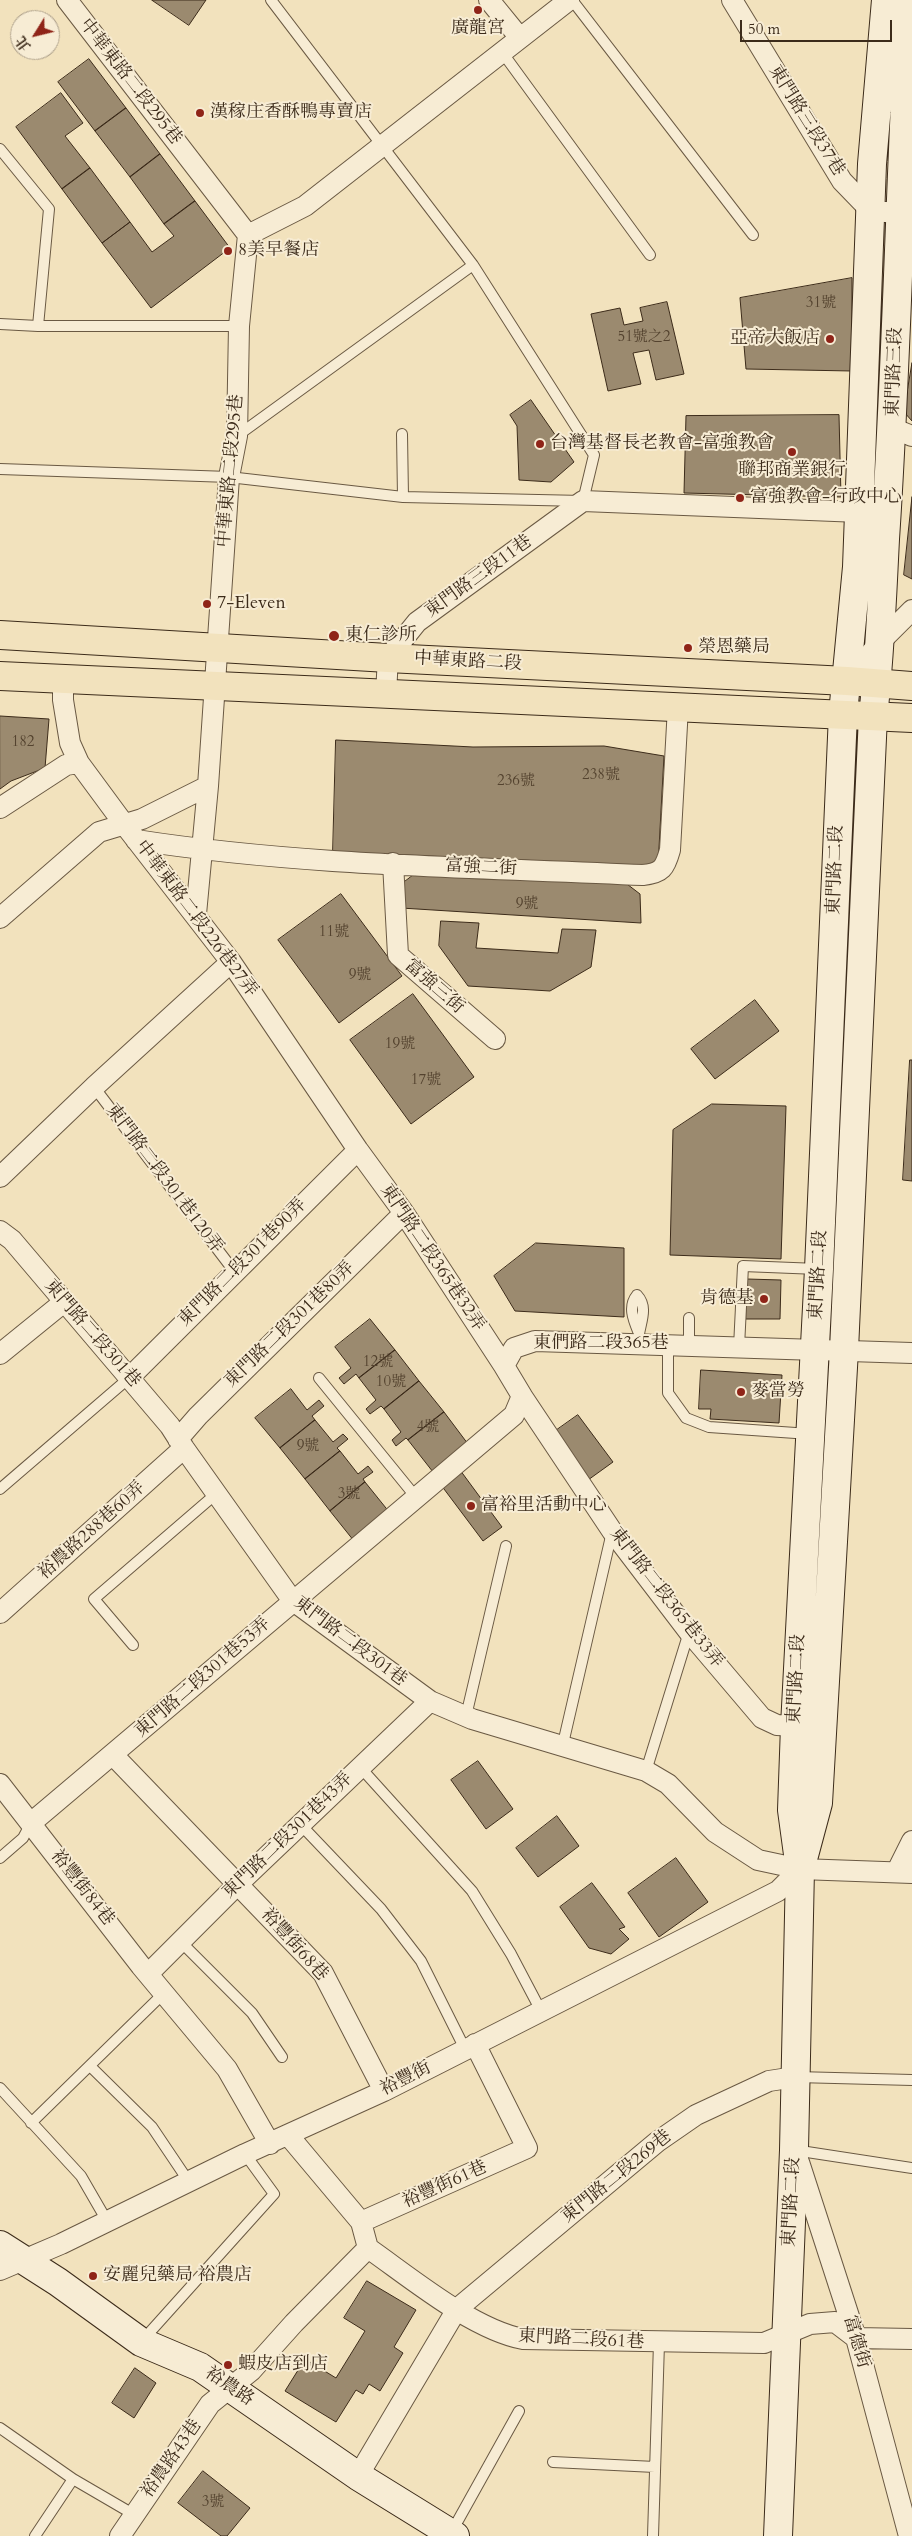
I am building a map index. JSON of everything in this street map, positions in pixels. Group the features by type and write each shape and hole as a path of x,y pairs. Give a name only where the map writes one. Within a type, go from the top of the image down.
{"main road":[{"name":"東門路三段","path":"847,681 860,512 871,211 886,0"},
{"name":"東門路三段","path":"876,684 902,432 900,214 910,0"},
{"name":"中華東路二段","path":"0,635 912,686"},
{"name":"中華東路二段","path":"0,676 912,718"},
{"name":"東門路二段","path":"778,2536 794,2150 800,1869 792,1810 795,1726 819,1269 843,714 847,681"},
{"name":"東門路二段","path":"800,1869 818,1804 844,1350 876,684"},
{"name":"裕農路","path":"8,2258 58,2282 141,2342 200,2367 358,2476 452,2535"}],"street":[{"name":"中華東路二段295巷","path":"67,0 248,235 239,326 237,436 229,477 219,647 214,685 203,850 196,914"},
{"path":"489,0 520,38"},
{"path":"248,235 305,206 570,0"},
{"name":"東門路三段37巷","path":"732,0 842,181 871,211"},
{"path":"871,211 900,214"},
{"path":"583,501 860,512"},
{"name":"東門路三段11巷","path":"388,658 417,622 583,501"},
{"path":"847,681 881,641 912,610"},
{"path":"386,693 388,658"},
{"name":"中華東路二段226巷27弄","path":"63,679 63,700 70,743 79,763 231,962 358,1150"},
{"name":"富強二街","path":"130,832 203,850 393,863 643,875 656,874 666,865 670,850 678,707"},
{"path":"0,808 66,765 79,763"},
{"path":"0,918 98,832 130,832 142,819 208,786"},
{"name":"富強三街","path":"393,863 398,955 495,1039"},
{"name":"東門路二段301巷120弄","path":"0,1177 94,1087 231,962"},
{"name":"東門路二段365巷32弄","path":"358,1150 404,1213 504,1366"},
{"name":"東門路二段301巷90弄","path":"129,1378 234,1271 358,1150"},
{"name":"東門路二段301巷80弄","path":"181,1444 198,1416 404,1213"},
{"name":"東門路二段301巷","path":"0,1231 12,1240 170,1426 292,1600 430,1701 466,1716 562,1748 646,1771 668,1784 715,1832 758,1860 800,1869 904,1872"},
{"path":"0,1354 64,1302"},
{"name":"東們路二段365巷","path":"504,1366 514,1348 535,1341 638,1337 668,1344 912,1353"},
{"path":"292,1600 514,1415 522,1396 504,1366"},
{"name":"東門路二段365巷33弄","path":"522,1396 612,1531 689,1632 762,1718 777,1726 795,1726"},
{"name":"裕農路288巷60弄","path":"0,1613 181,1444"},
{"name":"東門路二段301巷53弄","path":"31,1823 203,1680 292,1600"},
{"name":"東門路二段301巷43弄","path":"148,1974 238,1884 430,1701"},
{"path":"113,1755 238,1884"},
{"name":"裕豐街84巷","path":"0,1784 148,1974 227,2069 279,2139"},
{"path":"904,1872 912,1841"},
{"name":"裕豐街","path":"8,2258 56,2246 245,2154 384,2091 778,1891 800,1869"},
{"name":"裕豐街68巷","path":"238,1884 323,1973 384,2091"},
{"name":"裕豐街61巷","path":"361,2222 526,2148 470,2047"},
{"name":"東門路二段269巷","path":"358,2476 457,2309 656,2142 696,2115 769,2081 795,2077"},
{"path":"279,2139 361,2222 368,2248"},
{"name":"富德街","path":"794,2150 856,2338 909,2536"},
{"name":"東門路二段61巷","path":"368,2248 457,2309 504,2335 523,2339 659,2343 764,2343 786,2336 810,2324 835,2322 856,2338"},
{"name":"裕農路43巷","path":"120,2536 133,2514 210,2404 251,2371 294,2323 368,2248"},
{"path":"856,2338 912,2339"}],"lane":[{"path":"0,469 229,477 403,497 583,501 594,455 473,265 271,0"},
{"path":"570,0 753,235"},
{"path":"502,52 650,255"},
{"path":"0,149 49,209 38,326"},
{"path":"237,436 473,265"},
{"path":"0,324 38,326 239,326"},
{"path":"402,434 403,497"},
{"name":"東門路二段301巷120弄","path":"94,1087 234,1271"},
{"path":"739,1347 743,1266 819,1269"},
{"path":"689,1318 689,1345"},
{"path":"668,1344 668,1393 686,1418 709,1427 810,1434"},
{"path":"0,1489 129,1378"},
{"path":"319,1378 415,1496"},
{"path":"132,1645 94,1599 217,1494"},
{"path":"562,1748 612,1531"},
{"path":"466,1716 506,1546"},
{"path":"646,1771 689,1632"},
{"path":"360,1767 472,1891 511,1954 541,2011"},
{"path":"0,1858 23,1838 31,1823"},
{"path":"300,1824 381,1910 421,1961 470,2047"},
{"path":"180,1941 252,2013 282,2057"},
{"path":"31,2123 164,1993"},
{"path":"90,2066 152,2127 189,2182"},
{"path":"795,2077 912,2080"},
{"path":"0,2088 81,2176 106,2221"},
{"path":"794,2150 912,2168"},
{"path":"141,2342 274,2194 245,2154"},
{"path":"653,2536 659,2343"},
{"path":"452,2535 519,2411"},
{"path":"0,2428 73,2479 133,2514"},
{"path":"552,2462 655,2467"},
{"path":"35,2536 73,2479"}],"building":[{"path":"152,0 206,0 189,25"},
{"path":"89,59 126,108 95,131 58,82"},
{"path":"61,93 83,123 65,136 90,168 62,189 16,127"},
{"path":"126,108 160,154 130,177 95,131"},
{"path":"160,154 195,201 164,224 130,177"},
{"path":"90,168 130,222 102,243 62,189"},
{"path":"195,201 230,248 151,308 102,243 130,222 152,252 174,236 164,224"},
{"path":"852,278 852,371 746,369 740,298"},
{"path":"667,302 684,374 656,380 649,350 633,353 641,384 608,391 591,314 620,308 624,325 643,321 640,308"},
{"path":"912,363 912,421 904,412"},
{"name":"台灣基督長老教會-富強教會","path":"531,400 574,462 551,482 519,480 517,426 510,415"},
{"path":"839,415 841,497 684,493 686,416"},
{"path":"912,497 912,579 904,575"},
{"path":"0,716 49,719 45,768 11,781 0,789"},
{"path":"336,740 473,747 604,746 664,756 658,866 333,852"},
{"path":"416,873 623,881 640,894 641,923 401,908 403,883"},
{"path":"341,894 402,976 339,1023 278,940"},
{"path":"441,921 479,923 476,948 558,953 562,929 596,930 591,967 550,991 468,986 439,946"},
{"path":"413,994 474,1077 411,1124 350,1040"},
{"path":"755,1000 779,1031 715,1079 691,1049"},
{"path":"910,1060 912,1060 912,1181 903,1180"},
{"path":"712,1104 786,1106 781,1259 670,1255 673,1130"},
{"path":"536,1243 624,1248 624,1317 515,1311 494,1276"},
{"name":"肯德基","path":"747,1279 781,1280 780,1319 746,1319"},
{"path":"370,1319 395,1350 359,1378 356,1374 344,1384 339,1378 351,1368 335,1347"},
{"path":"395,1350 419,1381 384,1409 381,1406 370,1414 366,1409 376,1400 359,1378"},
{"name":"麥當勞","path":"701,1370 782,1375 779,1423 710,1419 711,1409 699,1409"},
{"path":"419,1381 444,1412 408,1440 406,1438 396,1446 392,1440 401,1432 384,1409"},
{"path":"291,1389 307,1410 319,1400 324,1406 312,1416 315,1420 280,1448 255,1418"},
{"path":"444,1412 468,1444 433,1472 408,1440"},
{"path":"578,1415 613,1462 588,1480 554,1432"},
{"path":"315,1420 333,1442 343,1434 348,1439 337,1448 340,1451 305,1479 280,1448"},
{"path":"340,1451 358,1474 368,1466 373,1472 363,1479 365,1482 330,1511 305,1479"},
{"name":"富裕里活動中心","path":"460,1470 502,1527 483,1541 441,1485"},
{"path":"365,1482 390,1513 354,1541 330,1511"},
{"path":"478,1761 513,1809 486,1829 451,1780"},
{"path":"557,1816 579,1846 538,1877 516,1848"},
{"path":"676,1858 708,1902 659,1937 628,1893"},
{"path":"592,1883 625,1927 619,1929 629,1939 611,1954 589,1948 560,1907"},
{"path":"367,2281 416,2310 394,2347 403,2353 380,2391 369,2384 363,2394 356,2390 336,2422 285,2391 305,2359 336,2378 365,2331 344,2318"},
{"path":"135,2368 156,2383 134,2418 112,2403"},
{"path":"203,2471 250,2508 227,2536 221,2536 178,2503"}],"place":[{"name":"廣龍宮","path":"478,10"},
{"name":"漢稼庄香酥鴨專賣店","path":"200,113"},
{"name":"8美早餐店","path":"228,251"},
{"name":"亞帝大飯店","path":"830,339"},
{"name":"台灣基督長老教會-富強教會","path":"540,444"},
{"name":"聯邦商業銀行","path":"792,452"},
{"name":"富強教會-行政中心","path":"740,498"},
{"name":"7-Eleven","path":"207,604"},
{"name":"東仁診所","path":"334,636"},
{"name":"榮恩藥局","path":"688,648"},
{"name":"肯德基","path":"764,1299"},
{"name":"麥當勞","path":"741,1392"},
{"name":"富裕里活動中心","path":"471,1506"},
{"name":"安麗兒藥局 裕農店","path":"93,2276"},
{"name":"蝦皮店到店","path":"228,2365"}]}
